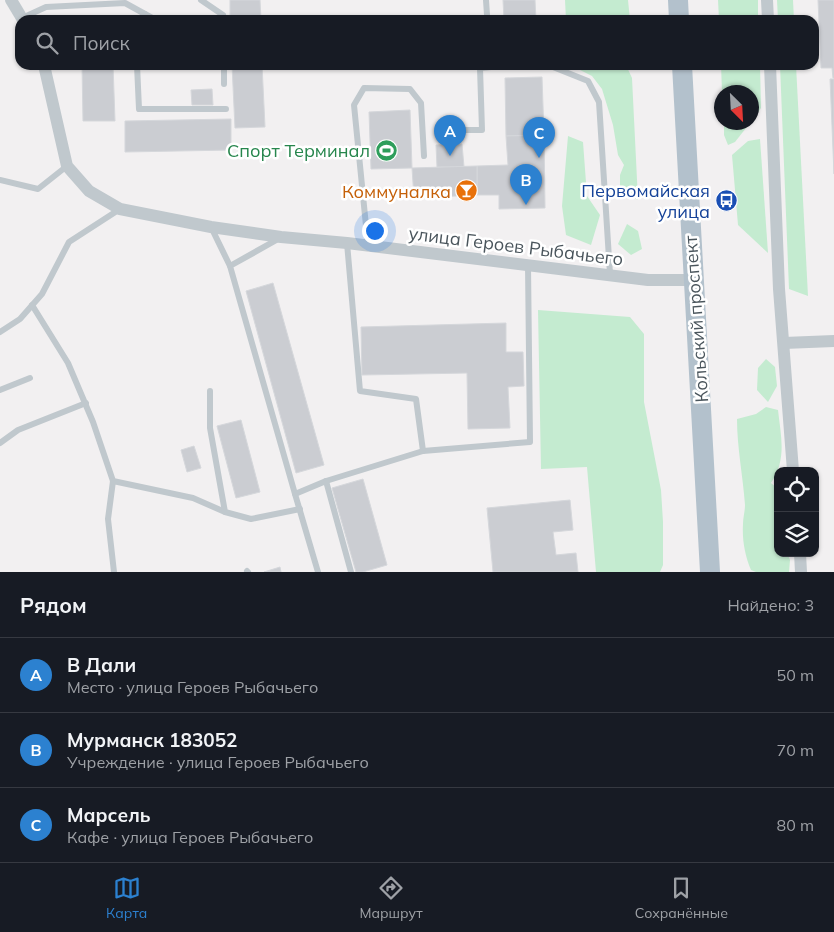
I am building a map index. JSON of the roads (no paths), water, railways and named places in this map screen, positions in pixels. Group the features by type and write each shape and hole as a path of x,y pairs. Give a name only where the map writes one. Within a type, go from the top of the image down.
{"main road":[{"path":"678,0 679,15"},
{"name":"Кольский проспект","path":"682,70 710,572"}],"street":[{"path":"11,0 20,15"},
{"path":"767,0 768,15"},
{"name":"улица Героев Рыбачьего","path":"45,70 67,166 89,191 120,209 211,227 281,237 347,243 648,280 693,280"},
{"path":"770,70 779,288 793,467"},
{"path":"784,343 834,340"},
{"path":"800,557 801,572"}],"lane":[{"path":"201,0 223,15"},
{"path":"486,0 487,15"},
{"path":"29,15 46,6 124,3 140,15"},
{"path":"137,70 139,109 226,110"},
{"path":"223,70 224,84"},
{"path":"452,130 482,130 480,70"},
{"path":"560,70 588,81 599,102 610,274"},
{"path":"368,246 354,105 364,88 410,89 421,103 424,156"},
{"path":"0,180 38,189 67,166"},
{"path":"0,332 20,319 42,294 69,242 120,209"},
{"path":"211,227 230,266 318,572"},
{"path":"230,266 281,237"},
{"path":"347,243 360,391 416,399 423,451"},
{"path":"295,494 326,481 423,451 530,442 528,265"},
{"path":"32,305 68,363 86,403 112,482 108,519 114,572"},
{"path":"0,390 30,378"},
{"path":"210,391 210,428 225,512"},
{"path":"0,443 18,430 86,403"},
{"path":"326,481 351,572"},
{"path":"112,482 194,498 225,512 251,519 300,509"}],"place":[{"name":"Спорт Терминал","path":"386,150"},
{"name":"В Дали","path":"450,156"},
{"name":"Марсель","path":"539,158"},
{"name":"Коммуналка","path":"467,191"},
{"name":"Первомайская улица","path":"726,200"},
{"name":"Мурманск 183052","path":"526,205"}]}
